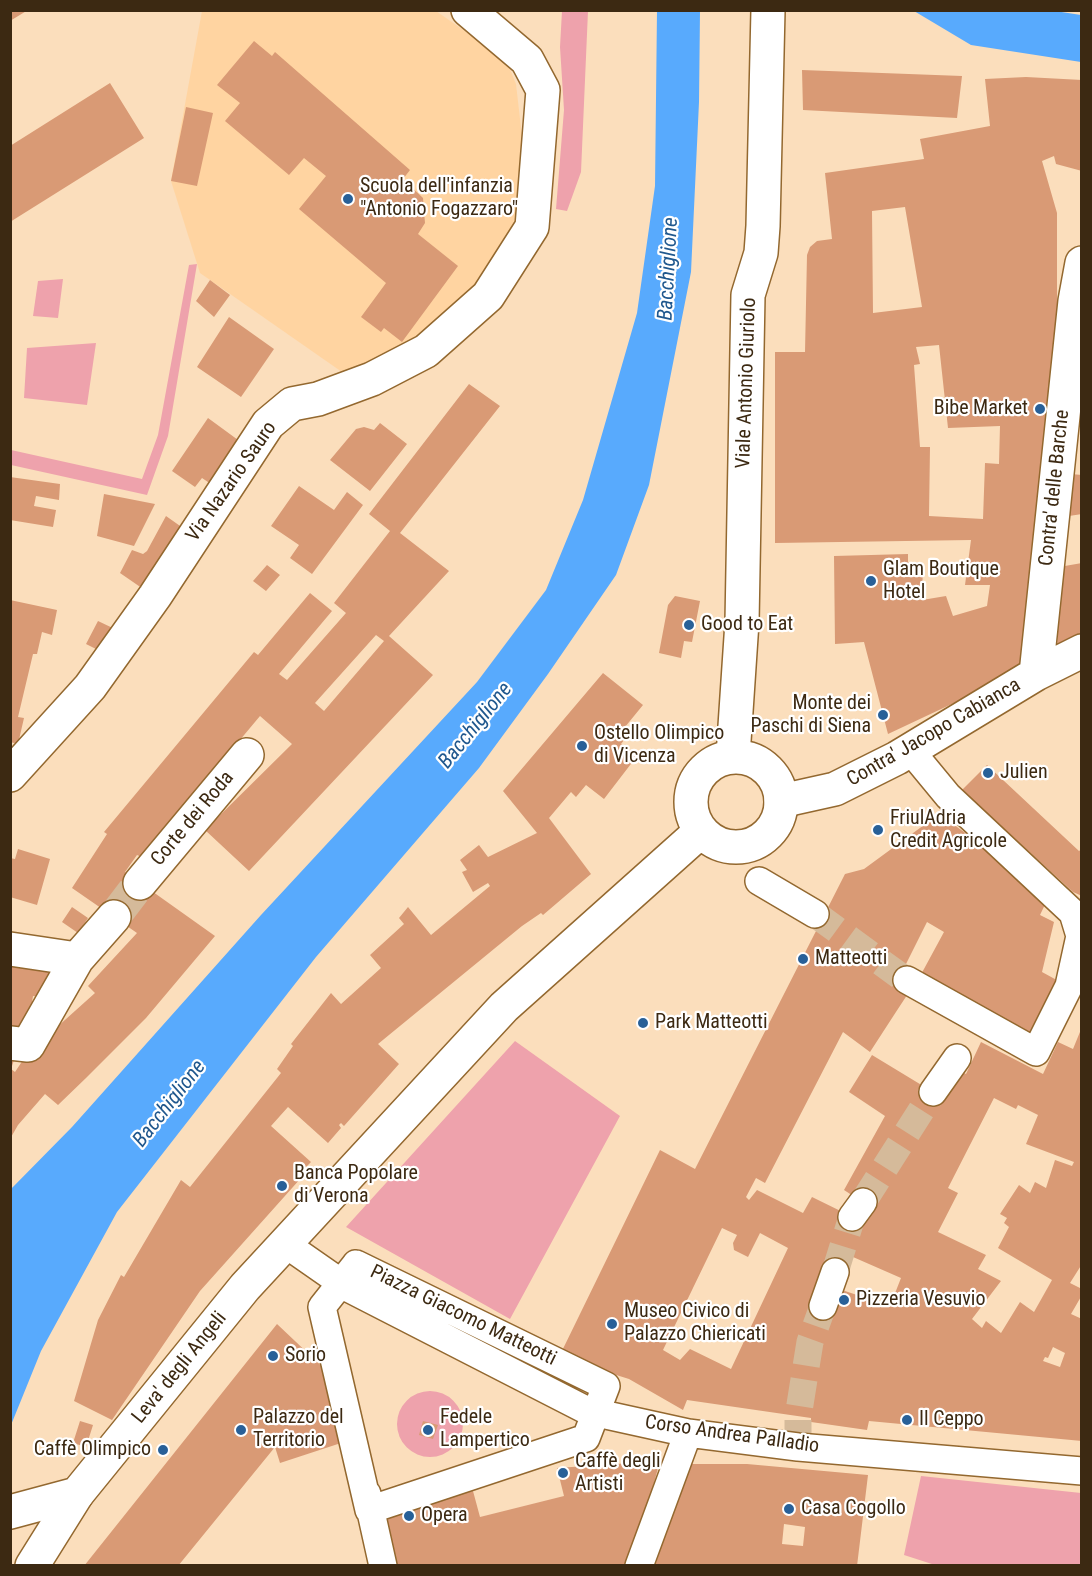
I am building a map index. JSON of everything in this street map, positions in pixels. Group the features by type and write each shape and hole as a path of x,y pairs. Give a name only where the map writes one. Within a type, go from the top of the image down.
{"street":[{"name":"Via Nazario Sauro","path":"10,775 90,687 155,596 268,424 292,404 318,399 372,379 426,351 488,296 532,227 543,90 527,60 468,10"},
{"name":"Viale Antonio Giuriolo","path":"733,756 742,622 748,295 761,253 763,226 768,10"},
{"name":"Contra' delle Barche","path":"1036,674 1082,263"},
{"name":"Contra' Jacopo Cabianca","path":"781,801 835,789 910,750 1036,674 1082,651"},
{"path":"907,980 974,1025 1036,1052 1069,986 1080,936 1073,913 948,796 910,750"},
{"name":"Corte dei Roda","path":"140,882 247,755"},
{"path":"733,756 758,763 771,773 778,787 781,801 772,829 761,839 739,847 723,845 701,831 693,816 690,800 694,784 702,771 716,761 733,756"},
{"path":"284,1243 504,1007 701,831"},
{"path":"759,880 815,914"},
{"path":"10,1043 28,1045 77,960 114,917"},
{"path":"10,949 77,960"},
{"path":"933,1092 957,1058"},
{"name":"Corso Andrea Palladio","path":"284,1243 345,1286 588,1411 688,1433 798,1447 1082,1471"},
{"name":"Leva' degli Angeli","path":"33,1562 78,1494 284,1243"},
{"path":"823,1306 835,1272"},
{"path":"345,1286 334,1331 383,1566"},
{"path":"371,1510 586,1438 596,1412"},
{"path":"639,1566 688,1433"},
{"path":"10,1512 78,1494"}],"shaded area":[{"name":"Scuola dell'infanzia \"Antonio Fogazzaro\"","path":"202,11 436,11 479,41 509,67 516,84 524,154 522,189 508,248 474,302 352,379 200,273 171,181"},
{"path":"562,11 588,11 581,172 567,211 556,209 564,110 560,47"},
{"path":"197,264 168,436 147,495 11,465 11,450 142,479 158,435 189,265"},
{"path":"63,279 58,318 33,316 38,281"},
{"path":"96,343 87,405 24,398 27,348"},
{"path":"515,1041 620,1116 510,1319 346,1227"},
{"path":"436,1391 454,1400 461,1411 463,1424 461,1437 454,1448 443,1455 424,1457 406,1448 399,1437 397,1418 406,1400 417,1393"},
{"path":"921,1476 1081,1493 1081,1565 935,1565 904,1555"}],"water":[{"name":"Bacchiglione","path":"657,11 700,11 699,102 691,272 649,485 616,575 548,674 479,768 316,957 117,1212 41,1351 11,1425 11,1189 72,1127 261,915 477,682 546,590 583,500 637,313 655,186"},
{"path":"914,11 1055,11 1081,15 1081,62 971,45"}],"building":[{"path":"10,10 28,10 10,21"},
{"path":"254,41 272,56 275,52 410,170 403,179 423,198 425,223 418,234 458,266 402,342 384,328 381,332 361,317 386,283 299,209 326,176 304,158 289,175 225,121 240,103 217,85"},
{"path":"802,70 962,76 957,118 803,110"},
{"path":"1026,77 1082,80 1082,171 1056,164 1054,156 1042,161 1057,213 1057,322 1024,673 888,734 864,642 835,644 834,556 908,554 908,562 923,563 922,600 946,596 953,616 987,606 990,585 965,585 971,540 775,543 775,352 805,352 807,255 810,247 817,241 832,239 825,173 924,159 920,139 990,126 985,79","holes":["905,207 922,307 873,313 872,211","939,345 948,428 1000,426 999,464 985,463 983,519 929,516 930,447 920,447 914,365 920,364 916,347"]},
{"path":"110,83 144,138 10,222 10,146"},
{"path":"186,107 213,113 197,186 171,181"},
{"path":"210,280 230,295 214,317 196,301"},
{"path":"229,317 274,349 241,397 197,367"},
{"path":"469,384 500,406 400,533 449,571 389,636 433,675 249,871 205,830 292,744 260,716 142,857 137,855 125,872 215,936 146,1018 86,1078 58,1105 45,1094 18,1125 10,1139 10,1057 15,1057 11,1069 15,1072 27,1054 95,993 88,986 137,933 72,888 107,834 104,832 254,652 258,655 310,593 332,611 279,674 287,680 346,613 334,603 390,531 369,514","holes":["376,635 384,641 324,711 315,703"]},
{"path":"208,418 249,448 220,490 202,478 195,487 172,471"},
{"path":"380,423 407,444 370,491 330,460 356,429 364,427 374,430"},
{"path":"1071,474 1082,475 1082,514 1069,516"},
{"path":"10,477 60,484 59,500 36,496 34,506 56,510 53,527 10,520"},
{"path":"299,486 334,510 347,492 363,505 312,574 290,558 299,545 271,526"},
{"path":"104,494 155,504 134,546 97,536"},
{"path":"166,516 190,533 149,593 120,573 132,550 143,554 147,551"},
{"path":"1082,563 1082,639 1057,652 1059,567"},
{"path":"267,565 280,575 266,591 253,581"},
{"path":"675,596 700,601 692,642 684,641 681,658 659,653 668,605"},
{"path":"10,600 57,610 52,635 42,632 37,654 33,654 18,717 24,718 18,744 10,742"},
{"path":"98,621 119,631 104,653 86,644"},
{"path":"603,673 643,705 625,727 631,731 621,744 637,756 604,799 586,785 576,797 571,792 549,818 591,874 543,915 541,913 522,926 378,1044 399,1064 344,1126 341,1123 339,1125 341,1128 328,1143 288,1107 271,1126 311,1162 298,1175 301,1178 200,1291 112,1420 74,1401 98,1320 121,1275 124,1277 181,1180 190,1187 281,1073 277,1069 293,1046 291,1044 331,993 341,1004 381,968 370,955 404,924 399,918 408,907 431,935 490,886 488,883 473,892 462,872 467,870 460,860 479,845 488,857 537,833 503,791"},
{"path":"987,765 1079,851 1082,849 1082,896 1073,892 962,790"},
{"path":"939,814 1050,894 1040,915 1054,922 1042,972 1064,984 1033,1040 918,980 944,932 927,922 898,980 911,989 870,1052 843,1032 765,1183 756,1178 746,1197 749,1200 757,1190 803,1213 812,1197 863,1222 867,1205 844,1190 885,1116 849,1092 872,1055 933,1092 952,1067 966,1074 981,1042 1043,1074 1058,1042 1073,1049 1082,1027 1082,1264 1070,1283 1082,1289 1082,1295 1071,1314 1082,1319 1082,1441 869,1421 867,1430 811,1422 811,1418 687,1400 683,1410 629,1379 559,1357 660,1150 695,1169 845,874 864,869","holes":["994,1098 1016,1109 1018,1105 1038,1115 1026,1144 1074,1162 1072,1166 1055,1160 1046,1188 1035,1182 1030,1193 1019,1185 1000,1214 1007,1218 1004,1223 1009,1227 998,1248 1052,1280 1034,1312 1020,1302 1001,1333 986,1321 982,1328 972,1319 1001,1281 978,1269 986,1255 938,1232 958,1193 948,1188","722,1228 737,1235 733,1243 734,1250 748,1257 760,1233 788,1248 731,1369 690,1349 680,1360 663,1350","853,1257 901,1278 890,1306 839,1289","1053,1347 1065,1353 1060,1367 1043,1361 1045,1357 1048,1358"]},
{"path":"18,849 50,859 37,905 10,897 10,858 15,859"},
{"path":"72,907 88,918 78,933 62,922"},
{"path":"10,964 50,968 45,998 33,996 26,1038 10,1035"},
{"name":"Palazzo del Territorio","path":"277,1324 332,1376 341,1443 280,1463 275,1447 178,1566 84,1566"},
{"path":"80,1421 93,1425 86,1447 73,1443"},
{"name":"Fedele Lampertico","path":"423,1421 438,1425 433,1439 419,1435"},
{"path":"660,1461 631,1566 393,1566 382,1516 473,1491 480,1517 564,1496 557,1468"},
{"path":"688,1464 747,1464 868,1475 857,1566 655,1566","holes":["784,1524 805,1527 803,1546 782,1544"]}],"tunnel":[{"path":"114,917 140,883"},
{"path":"815,914 900,976"},
{"path":"863,1202 933,1092"},
{"path":"835,1272 852,1217"},
{"path":"798,1447 798,1417 810,1342 823,1306"}],"place":[{"name":"Scuola dell'infanzia \"Antonio Fogazzaro\"","path":"348,199"},
{"name":"Bibe Market","path":"1040,409"},
{"name":"Glam Boutique Hotel","path":"871,581"},
{"name":"Good to Eat","path":"689,625"},
{"name":"Monte dei Paschi di Siena","path":"883,715"},
{"name":"Ostello Olimpico di Vicenza","path":"582,746"},
{"name":"Julien","path":"988,773"},
{"name":"FriulAdria Credit Agricole","path":"878,830"},
{"name":"Matteotti","path":"803,959"},
{"name":"Park Matteotti","path":"643,1023"},
{"name":"Banca Popolare di Verona","path":"282,1186"},
{"name":"Pizzeria Vesuvio","path":"844,1300"},
{"name":"Museo Civico di Palazzo Chiericati","path":"612,1324"},
{"name":"Sorio","path":"273,1356"},
{"name":"Il Ceppo","path":"907,1420"},
{"name":"Palazzo del Territorio","path":"241,1430"},
{"name":"Fedele Lampertico","path":"428,1430"},
{"name":"Caffè Olimpico","path":"163,1450"},
{"name":"Caffè degli Artisti","path":"563,1473"},
{"name":"Casa Cogollo","path":"789,1509"},
{"name":"Opera","path":"409,1516"}]}
